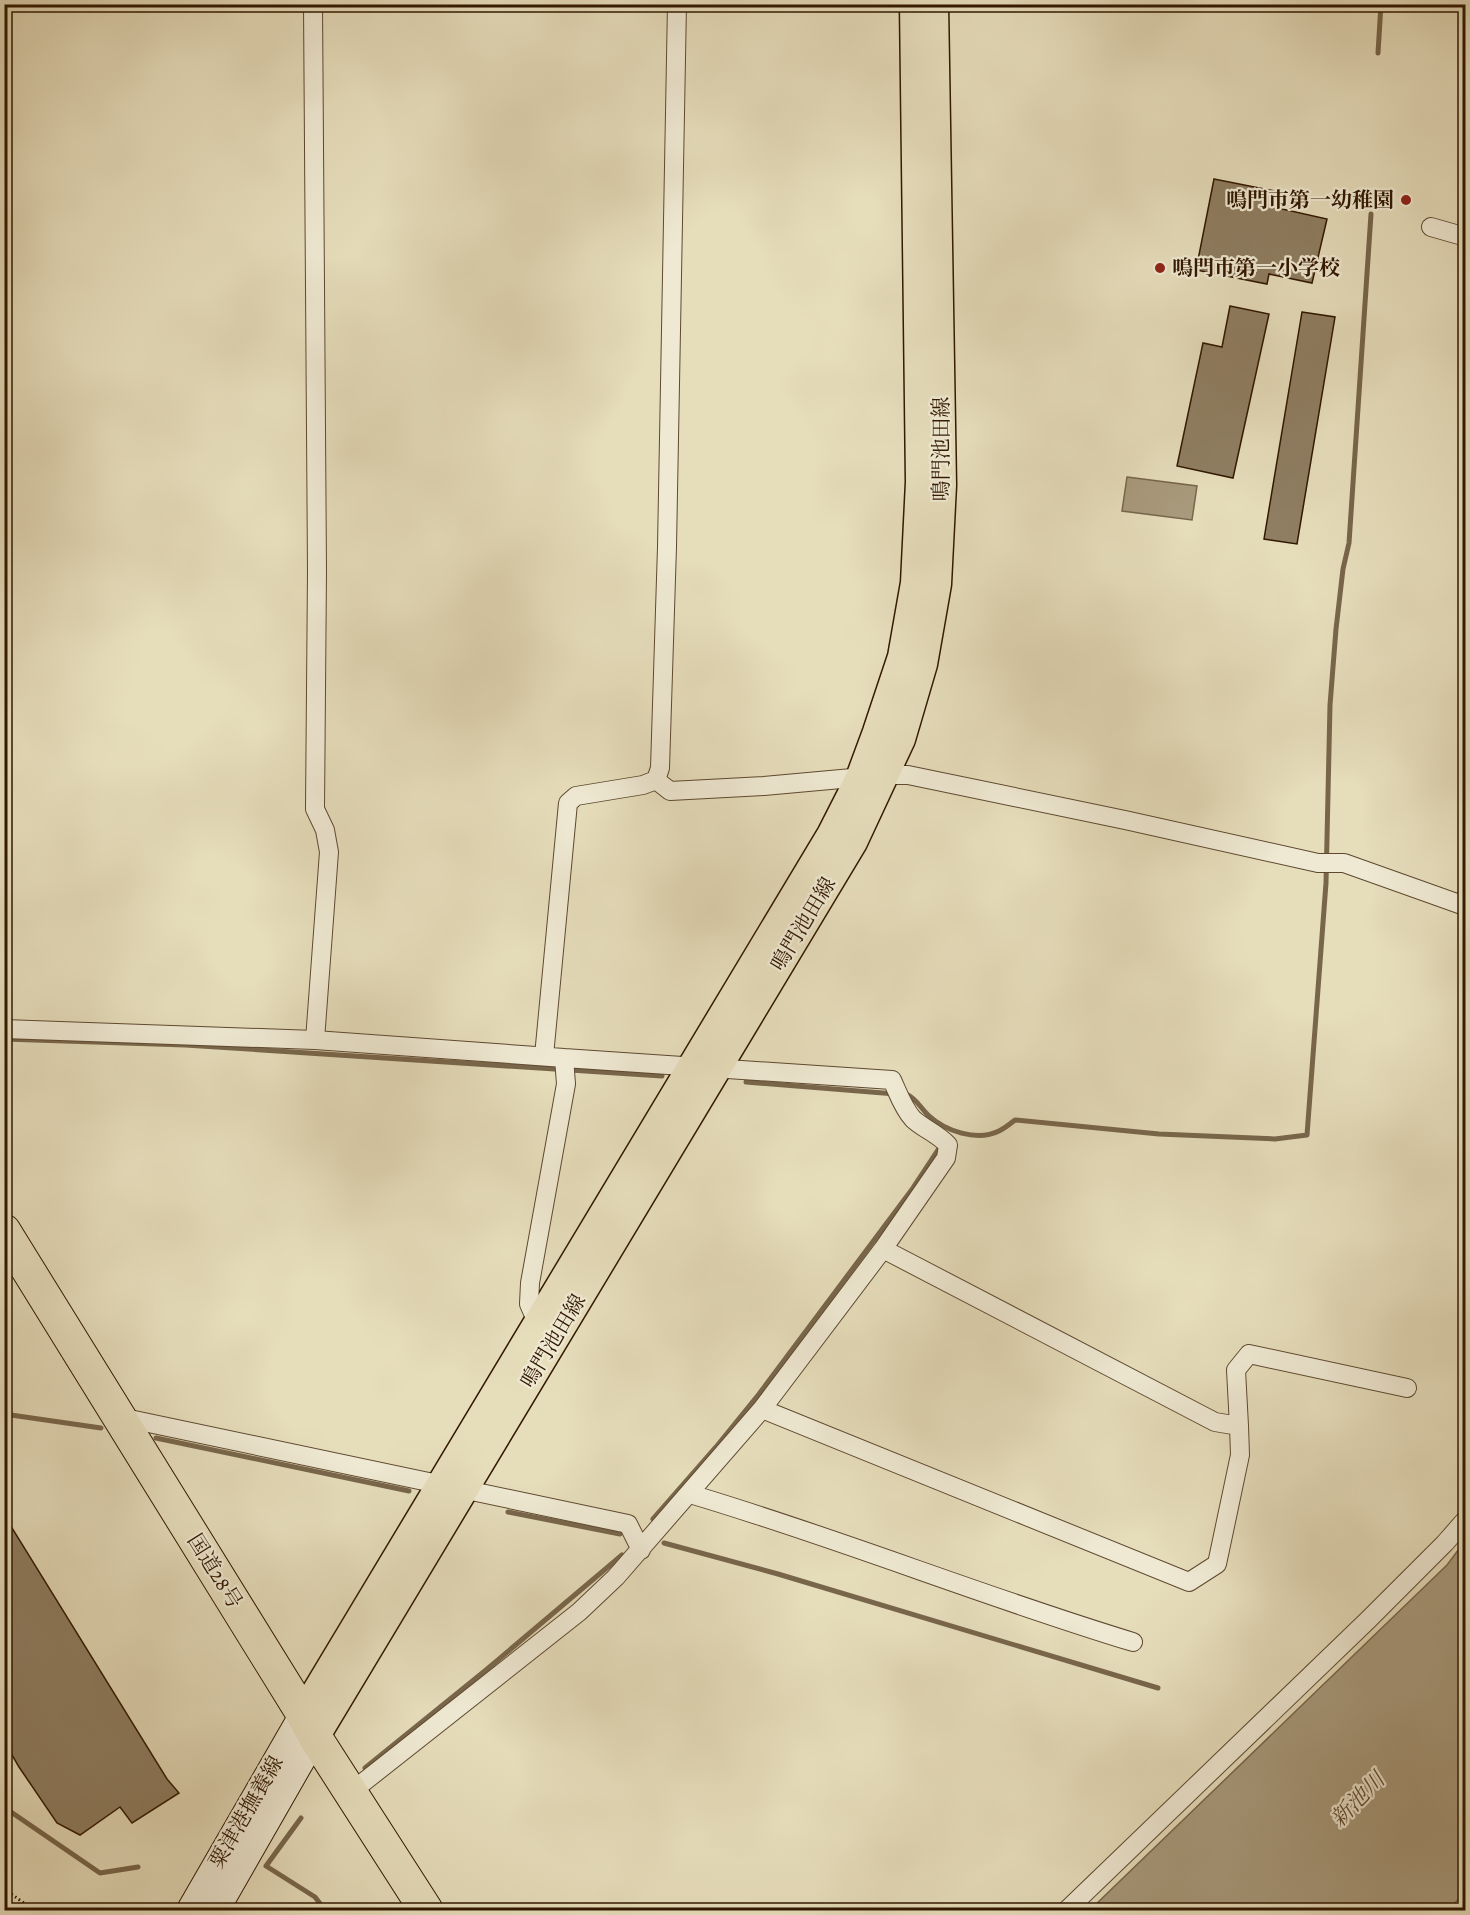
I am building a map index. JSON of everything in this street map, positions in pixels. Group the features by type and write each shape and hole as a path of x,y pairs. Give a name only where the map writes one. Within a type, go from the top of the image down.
{"highway":[{"name":"国道28号","path":"4,1231 426,1911"}],"main road":[{"name":"鳴門池田線","path":"873,777 902,657 915,583 920,482 914,4"},
{"name":"鳴門池田線","path":"309,1725 704,1068 831,834 901,739 923,664 938,584 942,485 934,4"},
{"name":"鳴門池田線","path":"452,1487 537,1322 704,1068"},
{"name":"粟津港撫養線","path":"190,1911 309,1725"},
{"name":"粟津港撫養線","path":"216,1911 309,1725"}],"street":[{"path":"314,4 317,571 315,809 325,830 329,852 315,1040"},
{"path":"656,780 660,768 667,548 677,4"},
{"path":"1431,226 1466,237"},
{"path":"656,780 669,791 873,777 919,778 1318,864 1344,863 1462,905 1466,897"},
{"path":"544,1056 568,803 576,796 643,785 656,780"},
{"path":"4,1029 315,1040 544,1056 565,1061 892,1080 901,1101 914,1119 948,1145 946,1158 883,1249 762,1409 641,1550 579,1611 351,1792"},
{"path":"537,1322 530,1304 530,1283 566,1084 565,1061"},
{"path":"883,1249 1215,1422 1239,1426"},
{"path":"762,1409 1189,1582 1217,1564 1240,1455 1236,1370 1249,1354 1407,1388"},
{"path":"120,1418 628,1524 641,1550"},
{"path":"690,1494 776,1519 959,1586 1133,1642"},
{"path":"1067,1911 1368,1620 1466,1519"}],"path":[{"path":"4,1890 34,1911"}],"water":[{"path":"1127,477 1197,486 1192,520 1122,511"},
{"name":"新池川","path":"1465,1541 1466,1890 1449,1910 1090,1910 1447,1565"}],"building":[{"path":"1214,179 1285,193 1282,209 1327,219 1312,283 1269,274 1267,284 1196,270"},
{"path":"1230,306 1269,314 1233,478 1177,466 1203,343 1222,347"},
{"path":"1302,312 1335,317 1297,544 1264,539"},
{"path":"4,1515 167,1779 179,1793 132,1823 120,1807 80,1835 57,1823 4,1741"}],"waterway":[{"path":"1378,53 1381,4"},
{"path":"746,1082 908,1095 935,1121 952,1130 971,1135 990,1134 1001,1130 1015,1120 1159,1134 1275,1139 1307,1135 1326,883 1330,705 1343,569 1349,543 1371,214"},
{"path":"4,1039 185,1045 662,1076"},
{"path":"653,1519 759,1394 913,1188 942,1144"},
{"path":"4,1414 101,1428"},
{"path":"156,1438 409,1491"},
{"path":"508,1512 620,1534"},
{"path":"664,1543 778,1574 1158,1688"},
{"path":"365,1768 622,1555"},
{"path":"4,1801 11,1812 100,1873 138,1867"},
{"path":"301,1818 266,1866 315,1897 325,1910"}],"place":[{"name":"鳴門市第一幼稚園","path":"1406,200"},
{"name":"鳴門市第一小学校","path":"1160,268"}]}
